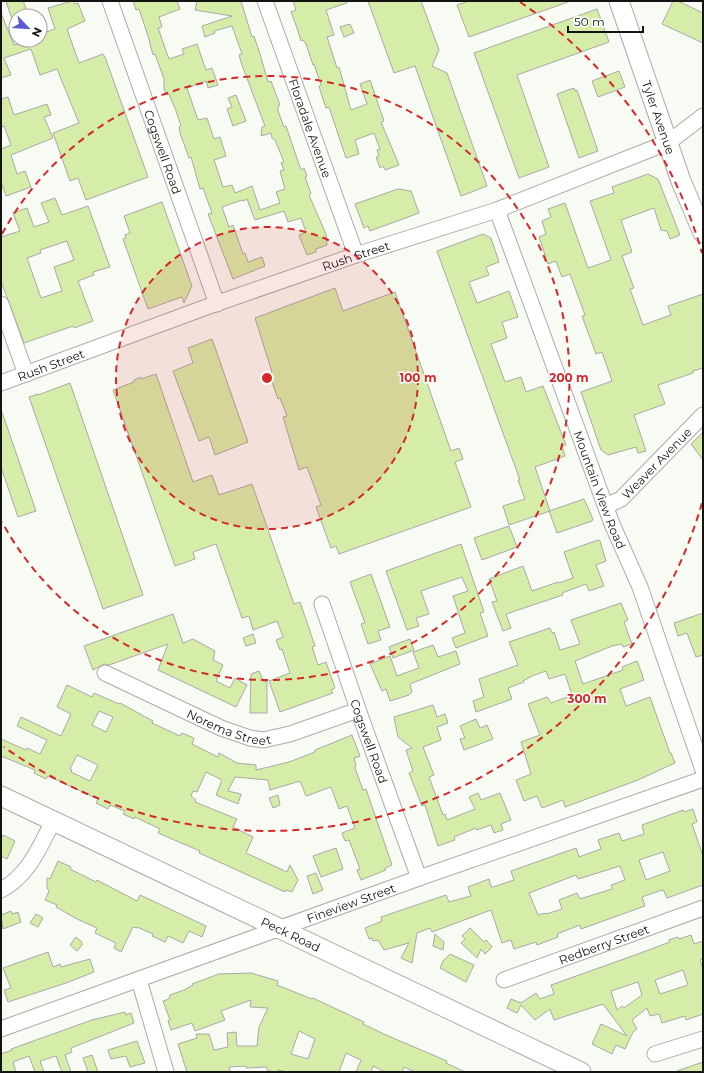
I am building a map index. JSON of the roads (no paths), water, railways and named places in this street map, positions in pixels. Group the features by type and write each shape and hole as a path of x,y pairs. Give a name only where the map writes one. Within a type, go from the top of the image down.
{"main road":[{"name":"Tyler Avenue","path":"619,1 669,142 681,181 703,233"},
{"name":"Peck Road","path":"1,796 581,1072"}],"street":[{"name":"Cogswell Road","path":"110,1 217,304"},
{"name":"Floradale Avenue","path":"265,1 356,255"},
{"name":"Rush Street","path":"1,383 356,255 497,210 669,142 703,116"},
{"name":"Mountain View Road","path":"497,210 606,506 640,587 703,770"},
{"path":"1,304 26,374"},
{"name":"Weaver Avenue","path":"606,506 621,499 703,415"},
{"name":"Cogswell Road","path":"322,604 358,710 419,878"},
{"name":"Norema Street","path":"105,673 221,728 250,738 263,740 290,734 358,710"},
{"name":"Fineview Street","path":"1,1029 419,878 703,780"},
{"path":"1,890 16,881 36,853 53,821"},
{"name":"Redberry Street","path":"504,980 703,908"},
{"path":"139,980 166,1072"},
{"path":"655,1054 703,1039"}]}
